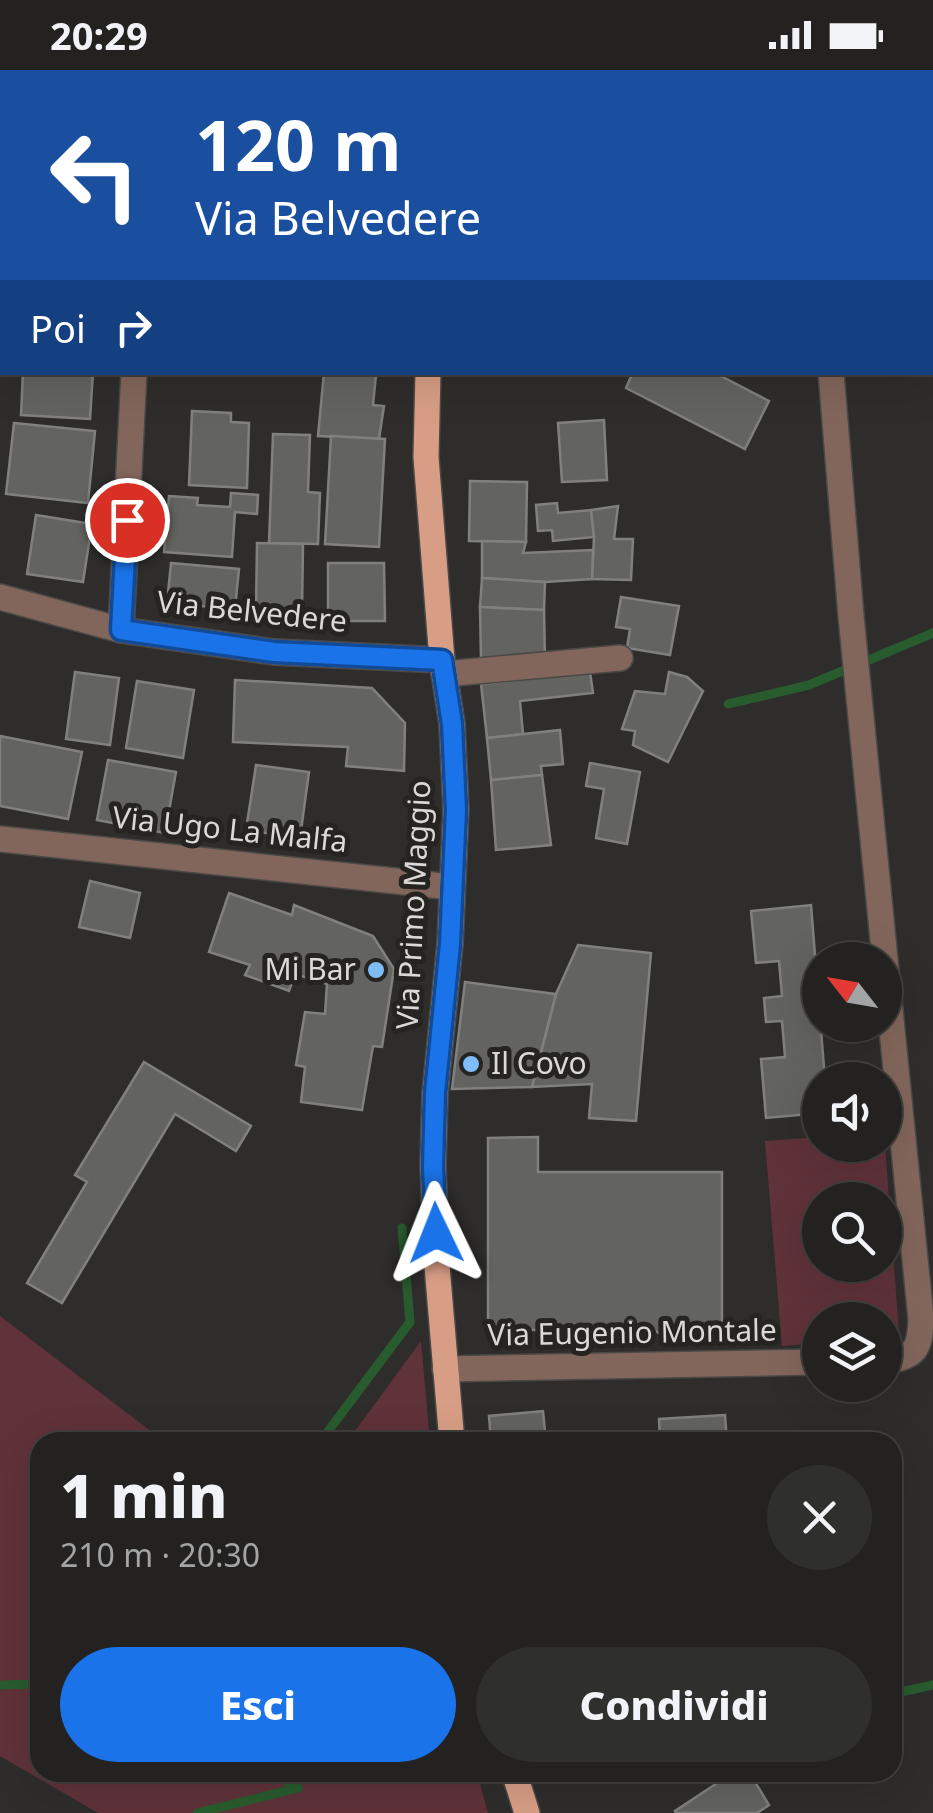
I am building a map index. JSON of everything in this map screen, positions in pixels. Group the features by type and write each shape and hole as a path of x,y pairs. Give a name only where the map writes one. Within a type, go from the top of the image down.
{"main road":[{"name":"Via Primo Maggio","path":"428,375 426,456 452,724 456,810 433,1166 451,1432"},
{"path":"517,1782 527,1813"}],"street":[{"path":"121,630 134,375"},
{"path":"831,375 850,616 883,942"},
{"name":"Via Belvedere","path":"0,597 121,630 274,652 444,667 620,658"},
{"name":"Via Ugo La Malfa","path":"0,839 452,887"},
{"path":"893,1042 921,1318 916,1350 902,1358"},
{"name":"Via Eugenio Montale","path":"444,1369 802,1362"}],"shaded area":[{"path":"802,1138 802,1162 886,1162 888,1182 802,1182 802,1282 895,1282 897,1302 802,1302 802,1344 782,1346 765,1141"},
{"path":"0,1316 152,1432 30,1432 30,1773 0,1756"},
{"path":"421,1341 429,1432 354,1432"},
{"path":"45,1782 479,1782 488,1813 98,1813"}],"building":[{"path":"23,375 93,375 90,419 21,415"},
{"path":"324,375 376,375 373,405 384,406 379,439 318,436"},
{"path":"632,375 719,375 769,401 745,449 626,388"},
{"path":"192,411 231,413 231,422 249,423 247,488 189,485"},
{"path":"604,420 607,480 562,482 558,423"},
{"path":"14,423 95,431 88,503 6,494"},
{"path":"273,434 310,435 308,492 320,493 318,544 269,543"},
{"path":"331,436 385,439 379,547 325,544"},
{"path":"470,481 527,482 526,542 469,541"},
{"path":"231,493 258,495 257,514 235,512 232,557 164,552 169,496 198,498 197,505 230,507"},
{"path":"557,503 558,513 591,510 594,537 553,541 552,530 538,531 536,505"},
{"path":"618,506 614,539 633,539 631,580 592,579 591,510"},
{"path":"36,515 92,524 83,582 27,574"},
{"path":"482,541 526,542 523,553 593,550 592,579 545,582 482,578"},
{"path":"257,543 303,544 302,610 256,610"},
{"path":"171,563 239,569 235,609 167,603"},
{"path":"328,563 384,563 385,621 328,621"},
{"path":"482,578 545,582 544,610 480,607"},
{"path":"621,597 679,606 670,655 627,648 630,629 616,627"},
{"path":"480,607 544,610 545,661 481,659"},
{"path":"75,672 119,678 110,745 66,739"},
{"path":"590,672 593,693 520,701 523,734 487,738 481,684"},
{"path":"669,672 687,677 703,691 668,762 633,745 635,731 622,729 635,691 665,694"},
{"path":"235,680 372,688 405,723 404,771 346,766 348,747 233,742"},
{"path":"137,681 194,690 183,758 126,748"},
{"path":"560,730 563,764 541,766 542,775 491,780 487,738"},
{"path":"0,736 82,752 68,819 0,806"},
{"path":"108,760 176,772 165,833 97,820"},
{"path":"590,763 640,772 627,844 596,838 604,789 586,786"},
{"path":"256,765 309,772 300,838 246,830"},
{"path":"542,775 551,845 496,850 491,780"},
{"path":"90,881 140,893 130,938 79,927"},
{"path":"229,893 292,915 294,905 373,936 394,969 382,1047 373,1046 362,1110 301,1102 305,1067 296,1065 305,1012 325,1014 327,984 295,974 289,991 245,975 250,965 209,952"},
{"path":"811,905 814,942 802,942 802,1042 822,1042 824,1062 802,1062 802,1115 766,1118 761,1059 785,1057 782,1021 766,1022 764,998 782,996 779,961 756,963 751,911"},
{"path":"578,945 651,953 636,1121 589,1118 592,1084 532,1087 556,994"},
{"path":"465,982 556,994 532,1087 452,1089"},
{"path":"144,1062 251,1126 236,1151 175,1114 62,1303 27,1283 87,1182 75,1175"},
{"path":"538,1137 538,1172 722,1172 722,1330 673,1330 662,1335 654,1330 560,1330 552,1336 545,1330 488,1330 488,1138"},
{"path":"543,1411 545,1432 490,1432 489,1416"},
{"path":"725,1415 726,1432 660,1432 659,1419"},
{"path":"719,1782 755,1782 769,1805 757,1813 675,1811"}],"waterway":[{"path":"728,704 809,685 933,633"},
{"path":"328,1432 410,1322 402,1228"},
{"path":"0,1685 30,1684"},
{"path":"902,1692 933,1685"},
{"path":"288,1782 298,1788"},
{"path":"197,1813 298,1788"}],"place":[{"name":"Mi Bar","path":"376,970"},
{"name":"Il Covo","path":"471,1064"}],"route":[{"path":"127,520 121,630 274,652 442,660 452,724 456,810 450,944 435,1093 436,1233"}]}
